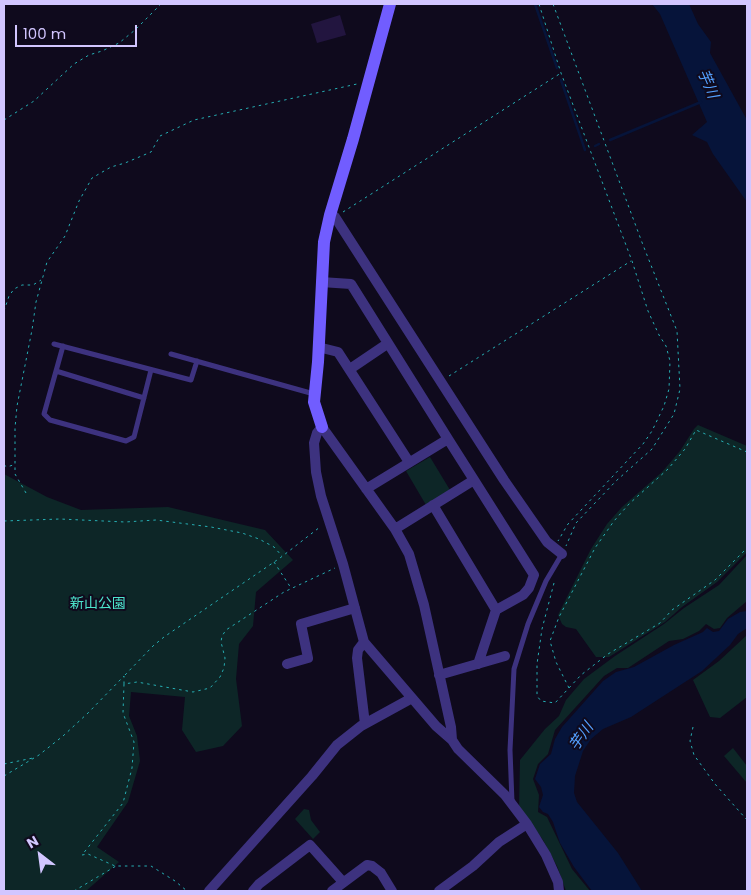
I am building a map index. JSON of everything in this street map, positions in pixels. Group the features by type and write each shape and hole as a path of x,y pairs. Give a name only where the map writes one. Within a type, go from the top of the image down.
{"street":[{"path":"390,4 333,216 324,242 314,402 322,427 395,529 409,554 415,570 451,727 452,740"},
{"path":"333,216 442,381 504,480 547,542 562,554"},
{"path":"321,282 351,284 534,575 529,588 523,595 496,610 478,664"},
{"path":"350,368 387,344"},
{"path":"318,347 338,352 409,462"},
{"path":"322,427 317,433 314,442 321,496 343,564 364,642 436,726 505,795 527,824 546,855 558,882 559,891"},
{"path":"366,489 448,439"},
{"path":"395,529 474,480"},
{"path":"433,506 496,610"},
{"path":"286,664 308,658 301,624 355,608"},
{"path":"364,642 358,650 358,658 365,724"},
{"path":"439,675 505,656"},
{"path":"210,891 338,746 365,724 412,698"},
{"path":"439,891 473,866 499,842 527,824"},
{"path":"253,891 259,884 310,845 343,882"},
{"path":"332,891 366,865 372,866 381,873 392,891"}],"lane":[{"path":"54,344 191,380 197,361"},
{"path":"63,346 44,414 50,420 126,442 134,437 151,370"},
{"path":"171,354 314,394"},
{"path":"56,371 144,398"},
{"path":"512,805 510,750 514,669 528,624 546,581 562,554"}],"path":[{"path":"4,120 34,101 74,64 119,43 161,4"},
{"path":"539,4 561,73 632,261 648,311 666,346 670,361 670,389 660,414 643,444 568,524 558,542 562,554"},
{"path":"552,4 677,331 680,389 674,414 652,449 616,481 576,523 562,554"},
{"path":"333,216 561,73"},
{"path":"26,494 15,474 14,465 17,406 41,279 46,262 64,236 79,201 92,178 111,167 126,163 151,152 160,136 194,120 368,81"},
{"path":"442,381 632,261"},
{"path":"4,311 9,296 14,289 22,285 33,285 41,279"},
{"path":"569,689 556,662 550,641 559,617 595,548 614,521 629,504 668,469 685,449 696,430 747,452"},
{"path":"4,465 7,467 14,465"},
{"path":"4,521 76,519 125,522 144,520 211,527 242,533 259,539 274,547 282,556"},
{"path":"4,776 36,757 82,719 164,637 274,562 315,530 330,522"},
{"path":"555,579 542,629 537,664 538,696 541,701 555,703 581,675 608,654 660,623 672,610 715,580 747,548"},
{"path":"274,562 292,588"},
{"path":"124,684 137,682 193,692 210,688 224,668 221,642 226,630 292,588 343,564"},
{"path":"124,676 123,713 134,742 132,768 123,803 82,855 88,854 117,866 151,866 187,891"},
{"path":"694,727 690,741 694,755 715,784 747,820"},
{"path":"4,764 36,757"},
{"path":"74,891 117,866"}],"green space":[{"path":"698,425 747,446 747,552 717,582 682,607 665,622 609,657 596,657 576,629 562,624 558,615 591,549 607,524 622,507 662,472 680,451"},
{"path":"430,457 450,490 426,505 406,471"},
{"name":"新山公園","path":"4,474 47,497 81,510 168,507 265,530 293,560 256,592 253,626 239,644 236,679 242,726 223,746 196,752 182,730 185,697 131,692 129,716 137,736 140,761 128,802 97,847 119,862 86,891 4,891"},
{"path":"747,555 747,601 727,618 720,628 714,629 706,624 699,631 683,639 669,641 628,668 617,668 604,676 555,730 548,754 538,764 533,779 539,795 538,812 547,817 572,869 590,891 566,891 557,866 543,840 519,808 520,760 545,729 559,716 566,700 584,679 719,585"},
{"path":"747,635 747,697 720,718 710,717 693,680 719,661"},
{"path":"733,748 747,766 747,783 724,756"},
{"path":"304,809 309,810 311,820 320,832 313,839 295,819"}],"water":[{"name":"芋川","path":"652,4 689,4 698,24 711,42 710,53 747,120 747,202 713,154 707,142 692,135 707,122 660,14"},
{"name":"芋川","path":"747,611 747,628 738,634 730,645 702,671 631,717 603,729 591,739 583,751 575,776 574,793 577,802 618,853 642,891 592,891 574,867 560,843 553,822 548,814 539,807 543,795 541,787 535,779 540,764 551,754 555,739 562,727 603,681 616,672 634,667 674,645 703,632 707,628 713,632 719,631 728,619 740,612"}],"building":[{"path":"340,15 346,35 317,43 311,24"}],"waterway":[{"path":"535,4 557,68"},
{"path":"561,80 585,150"},
{"name":"芋川","path":"610,140 701,102"},
{"path":"595,146 599,144"}]}
